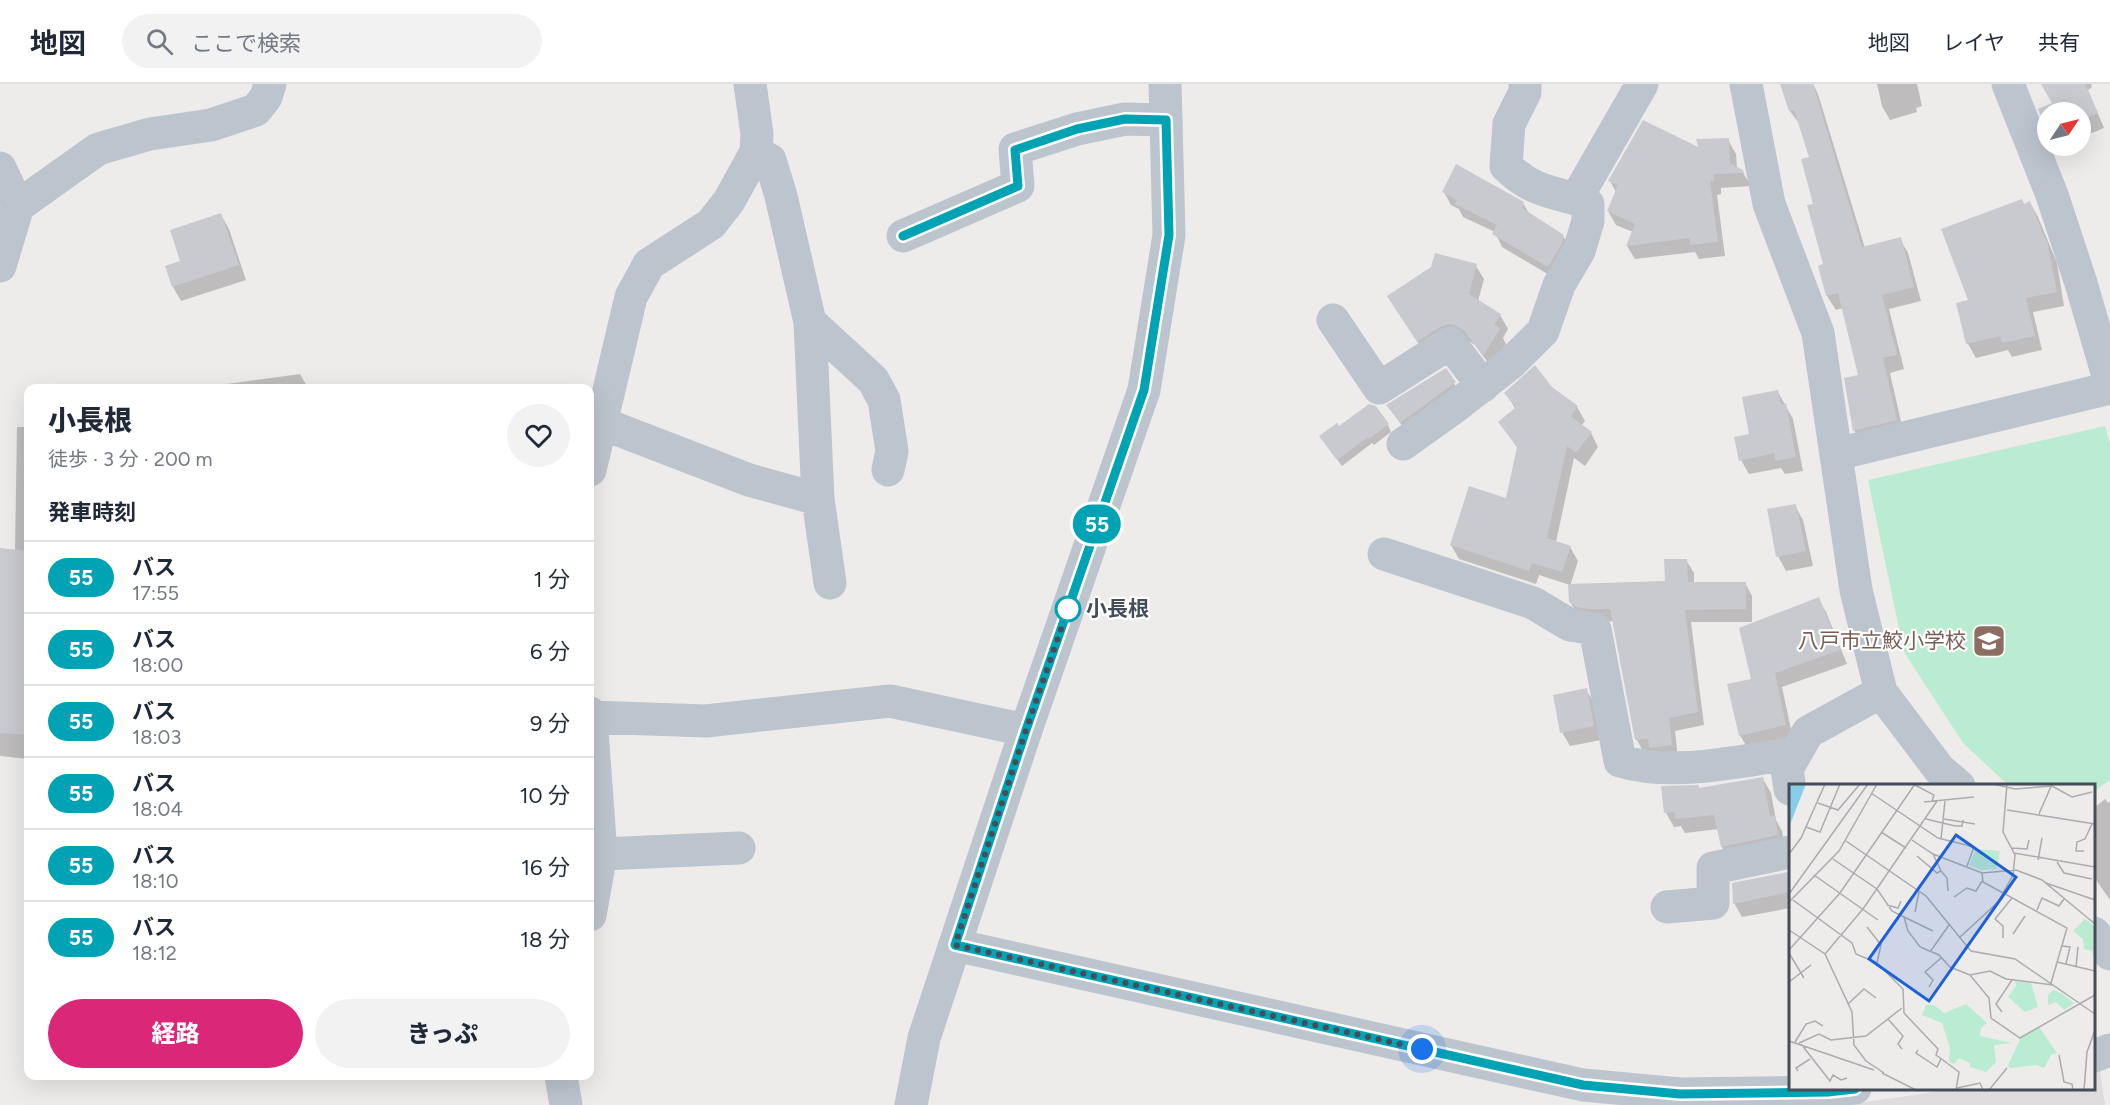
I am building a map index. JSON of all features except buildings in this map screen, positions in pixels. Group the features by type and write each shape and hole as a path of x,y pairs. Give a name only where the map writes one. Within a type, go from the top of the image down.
{"street":[{"path":"0,266 18,206 98,150 150,134 211,125 256,110 266,97 270,84"},
{"path":"594,453 631,297 649,264 711,224 729,201 756,152 757,134 750,84"},
{"path":"911,1105 924,1038 1026,730 1144,390 1169,235 1165,84"},
{"path":"1403,444 1483,386 1511,363 1542,331 1559,285 1579,251 1588,221 1588,204 1538,189 1520,179 1506,166 1509,124 1524,92 1525,84"},
{"path":"1576,200 1642,84"},
{"path":"1746,84 1769,204 1818,333 1856,590 1881,692 1939,769 1957,784"},
{"path":"2008,84 2056,206 2110,383"},
{"path":"903,236 1018,186 1015,150 1077,129 1125,119 1166,120"},
{"path":"756,152 770,160 781,196 810,322 818,500 830,583"},
{"path":"0,168 18,206"},
{"path":"1333,320 1379,388 1450,343 1483,386"},
{"path":"810,322 873,380 879,390 884,400 892,451 888,470"},
{"path":"1837,454 2110,388"},
{"path":"601,423 748,480 818,500"},
{"path":"1384,554 1533,603 1570,625 1595,628 1620,761 1638,766 1697,768 1796,753"},
{"path":"1790,784 1787,769 1808,732 1881,692"},
{"path":"594,716 706,721 890,701 1026,730"},
{"path":"594,766 601,854 594,887"},
{"path":"601,854 739,848"},
{"path":"1667,907 1713,903 1713,867 1789,852"},
{"path":"2095,934 2110,954"},
{"path":"955,945 1583,1085 1680,1094 1835,1094"},
{"path":"2095,1056 2110,1050"},
{"path":"562,1080 566,1105"}],"shaded area":[{"path":"2095,1070 2100,1070 2105,1105 1845,1105 1948,1090 2095,1090"}],"green space":[{"name":"八戸市立鮫小学校","path":"2105,426 2110,445 2110,780 2095,790 2095,784 2007,784 1963,743 1904,652 1868,480"}],"bus line":[{"name":"55","path":"903,236 1018,186 1015,150 1077,129 1125,119 1166,120 1169,235 1144,390 1026,730 955,945 1583,1085 1680,1094 1846,1090"}],"place":[{"name":"小長根","path":"1068,609"},
{"name":"八戸市立鮫小学校","path":"1989,641"}],"route":[{"path":"1068,609 955,945 1422,1049"}]}
